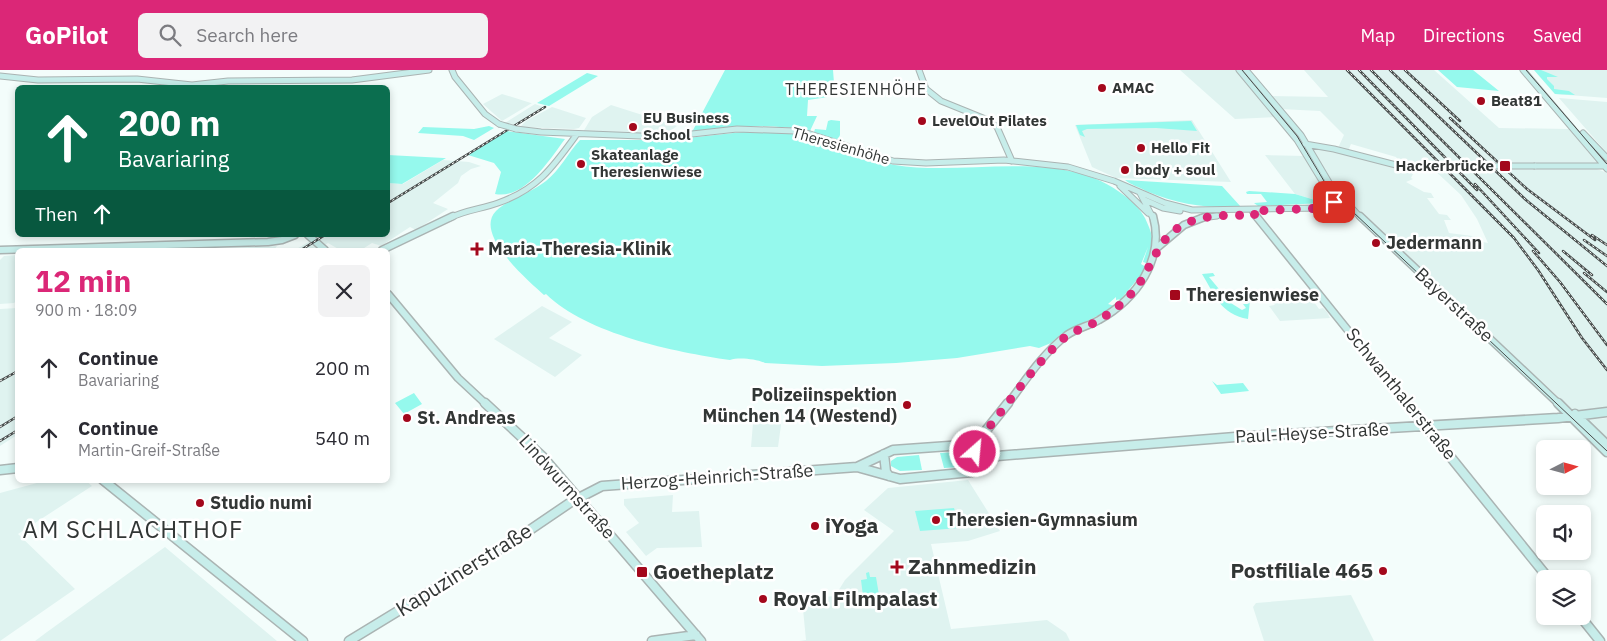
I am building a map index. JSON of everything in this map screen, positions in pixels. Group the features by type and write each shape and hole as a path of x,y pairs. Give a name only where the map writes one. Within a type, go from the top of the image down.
{"main road":[{"path":"0,75 24,79 130,78 192,84 236,81 334,81 373,78 429,70"},
{"name":"Theresienhöhe","path":"452,70 454,77 485,114 499,124 516,129 577,134 674,137 730,129 769,129 810,134 854,150 893,161 917,163 1012,161 1058,165 1103,177 1157,200 1212,213"},
{"path":"919,70 926,89 940,101 988,120 997,127 1012,161"},
{"path":"1239,70 1300,144 1334,203 1328,207 1254,213"},
{"name":"Bayerstraße","path":"1246,70 1308,145 1333,187 1352,210 1545,390 1607,445"},
{"path":"1523,70 1606,167"},
{"path":"1528,70 1607,158"},
{"path":"236,81 237,85"},
{"path":"386,248 460,213 503,201 539,181 556,163 577,134"},
{"path":"1300,144 1334,149 1398,165 1606,167"},
{"name":"Theresienhöhe","path":"1103,177 1114,182 1142,201 1170,210 1212,213"},
{"path":"976,470 979,461 975,452 976,443 1045,356 1066,336 1098,320 1121,304 1146,275 1158,247 1158,236 1154,222 1138,191"},
{"path":"1142,201 1157,200"},
{"path":"1158,247 1178,228 1212,213 1352,210"},
{"name":"Schwanthalerstraße","path":"1254,213 1428,426 1542,570"},
{"path":"310,237 323,248"},
{"path":"69,248 275,242"},
{"path":"0,250 15,250"},
{"name":"Lindwurmstraße","path":"390,296 458,378 543,457 699,638"},
{"name":"Paul-Heyse-Straße","path":"997,456 1196,440 1604,413"},
{"name":"Bayerstraße","path":"1574,416 1607,452"},
{"path":"857,467 893,450 976,443"},
{"path":"963,445 975,452 997,456"},
{"path":"884,454 886,472 889,476"},
{"path":"857,467 900,479 944,476 976,470 997,456"},
{"name":"Herzog-Heinrich-Straße","path":"579,498 595,489 608,485 728,478 857,467"},
{"path":"0,470 15,468"},
{"path":"108,483 303,641"},
{"name":"Kapuzinerstraße","path":"349,641 495,552 579,498"},
{"path":"1587,625 1600,641"},
{"path":"652,641 699,638"}],"shaded area":[{"path":"725,70 833,70 835,96 808,100 807,116 817,116 810,131 795,128 751,126 692,132"},
{"path":"1180,70 1238,70 1277,117 1235,119"},
{"path":"1304,70 1434,70 1499,128 1569,129 1597,163 1557,164 1563,169 1597,169 1607,173 1607,407 1574,411 1429,279 1333,186 1311,148 1316,147 1407,169 1413,174 1411,178 1413,179 1406,182 1424,192 1431,193 1434,198 1427,198 1439,214 1447,215 1451,220 1444,220 1449,233 1480,237 1483,242 1488,243 1477,219 1461,195 1432,168 1400,163 1396,157 1351,144 1348,151 1338,148 1344,135 1320,111 1280,109 1269,96 1328,97"},
{"path":"1438,70 1473,70 1499,91 1457,87"},
{"path":"1534,70 1607,70 1607,98 1555,94"},
{"path":"1534,70 1541,70 1558,77 1547,77 1547,79 1554,86 1554,89 1569,91 1575,95 1555,94"},
{"path":"587,73 598,76 549,106 537,103"},
{"path":"502,94 532,103 502,121 483,104"},
{"path":"1559,98 1607,102 1607,153"},
{"path":"535,104 546,108 515,126 505,123"},
{"path":"611,105 677,126 663,136 583,132 592,117"},
{"path":"552,107 586,118 579,128 574,129 520,127 526,121"},
{"path":"1192,120 1231,182 1116,178 1092,167 1075,125"},
{"path":"828,121 840,121 840,135 837,141 814,132 815,129 826,130"},
{"path":"1191,121 1197,131 1156,128 1087,129 1082,131 1085,137 1080,135 1076,125"},
{"path":"489,126 494,128 474,140 463,136 418,133 423,127 474,129"},
{"path":"506,131 565,139 544,167 526,185 506,194 495,194 501,172 494,163 468,155"},
{"name":"Theresienwiese","path":"752,131 801,134 859,156 895,165 923,168 1044,167 1073,172 1100,181 1128,198 1145,218 1150,230 1152,245 1146,263 1143,262 1148,247 1141,264 1146,267 1145,270 1121,299 1116,300 1116,297 1108,304 1115,306 1061,334 1051,343 1039,348 1030,346 957,358 896,363 822,366 765,363 757,360 730,360 683,352 632,339 584,320 563,308 546,294 544,295 527,279 497,244 492,232 491,221 496,211 546,181 556,172 580,140 669,140"},
{"path":"390,155 446,158 402,184 390,183"},
{"path":"1265,155 1305,156 1331,199 1331,203 1295,194"},
{"path":"443,160 469,162 481,166 471,169 461,176 458,183 433,203 448,209 416,230 410,227 381,246 372,243 364,248 337,248 328,243 320,248 298,248 317,237 390,237 390,183 403,184"},
{"path":"1125,180 1222,186 1241,207 1204,206 1170,200 1146,191"},
{"path":"1246,192 1295,194 1325,203 1258,206 1254,203 1267,202 1261,194 1247,194"},
{"path":"277,246 276,248 228,248"},
{"path":"15,255 15,302 0,304 0,260 4,256"},
{"path":"1213,273 1215,276 1209,277 1219,289 1216,290 1223,300 1242,310 1246,308 1243,304 1248,304 1246,301 1250,300 1248,319 1231,313 1219,302 1202,274"},
{"path":"1309,295 1319,309 1323,308 1330,318 1280,321 1269,306 1275,305 1269,298"},
{"path":"542,306 572,322 549,338 582,355 555,377 494,339"},
{"path":"15,308 15,436 0,446 0,309"},
{"path":"1212,381 1217,385 1243,383 1249,391 1221,394"},
{"path":"414,393 422,404 404,414 395,403"},
{"path":"754,411 773,411 781,425 778,447 751,447"},
{"path":"1607,418 1607,443 1583,420"},
{"path":"957,452 966,457 966,464 961,467 944,468 940,453"},
{"path":"919,455 922,470 900,471 891,466 891,461 897,457"},
{"path":"968,480 1000,531 968,541 931,544 951,629 1047,620 1066,633 1070,641 799,641 806,640 802,599 835,596 845,580 894,531 864,510 888,488"},
{"path":"37,483 88,483 92,486 18,534 75,589 0,641 0,493"},
{"path":"673,495 672,512 699,511 702,547 657,548 646,556 626,532 639,523 624,505 624,499"},
{"path":"954,508 960,528 920,531 915,511"},
{"path":"165,547 277,641 35,641 47,632"},
{"path":"869,572 870,577 876,577 879,595 863,596 861,580 867,579 866,573"},
{"path":"1351,595 1374,641 1264,641 1253,607 1256,603"}],"tram line":[{"path":"1242,70 1297,136 1324,181 1336,196 1607,451"},
{"path":"1526,70 1607,164"}],"railway":[{"path":"1347,70 1514,238 1538,270 1582,338 1607,370"},
{"path":"1359,70 1477,190"},
{"path":"1371,70 1607,304"},
{"path":"1390,70 1526,200 1607,266"},
{"path":"1405,70 1460,121"},
{"path":"390,202 545,107"},
{"path":"1450,118 1527,189 1595,240"},
{"path":"1475,184 1539,253"},
{"path":"1592,235 1607,245"},
{"path":"304,248 322,237"},
{"path":"1584,240 1607,256"},
{"path":"1533,251 1560,282 1607,345"},
{"path":"1563,251 1592,275"},
{"path":"1584,273 1607,292"},
{"path":"0,381 15,373"},
{"path":"0,427 15,418"},
{"path":"0,441 15,432"}],"place":[{"name":"AMAC","path":"1102,88"},
{"name":"Beat81","path":"1481,101"},
{"name":"LevelOut Pilates","path":"922,121"},
{"name":"EU Business School","path":"633,127"},
{"name":"Hello Fit","path":"1141,148"},
{"name":"Skateanlage Theresienwiese","path":"581,164"},
{"name":"Hackerbrücke","path":"1505,166"},
{"name":"body + soul","path":"1125,170"},
{"name":"Jedermann","path":"1376,243"},
{"name":"Maria-Theresia-Klinik","path":"477,249"},
{"name":"Theresienwiese","path":"1175,295"},
{"name":"Polizeiinspektion München 14 (Westend)","path":"907,405"},
{"name":"St. Andreas","path":"407,418"},
{"name":"Studio numi","path":"200,503"},
{"name":"Theresien-Gymnasium","path":"936,520"},
{"name":"iYoga","path":"815,526"},
{"name":"Zahnmedizin","path":"897,567"},
{"name":"Postfiliale 465","path":"1383,571"},
{"name":"Goetheplatz","path":"642,572"},
{"name":"Royal Filmpalast","path":"763,599"}],"district":[{"name":"THERESIENHÖHE","path":"856,89"},
{"name":"AM SCHLACHTHOF","path":"133,530"}],"route":[{"path":"975,452 976,443 1045,356 1066,336 1116,309 1146,275 1158,247 1175,230 1189,222 1210,216 1255,215 1252,211 1324,208 1331,206 1334,202"}]}
